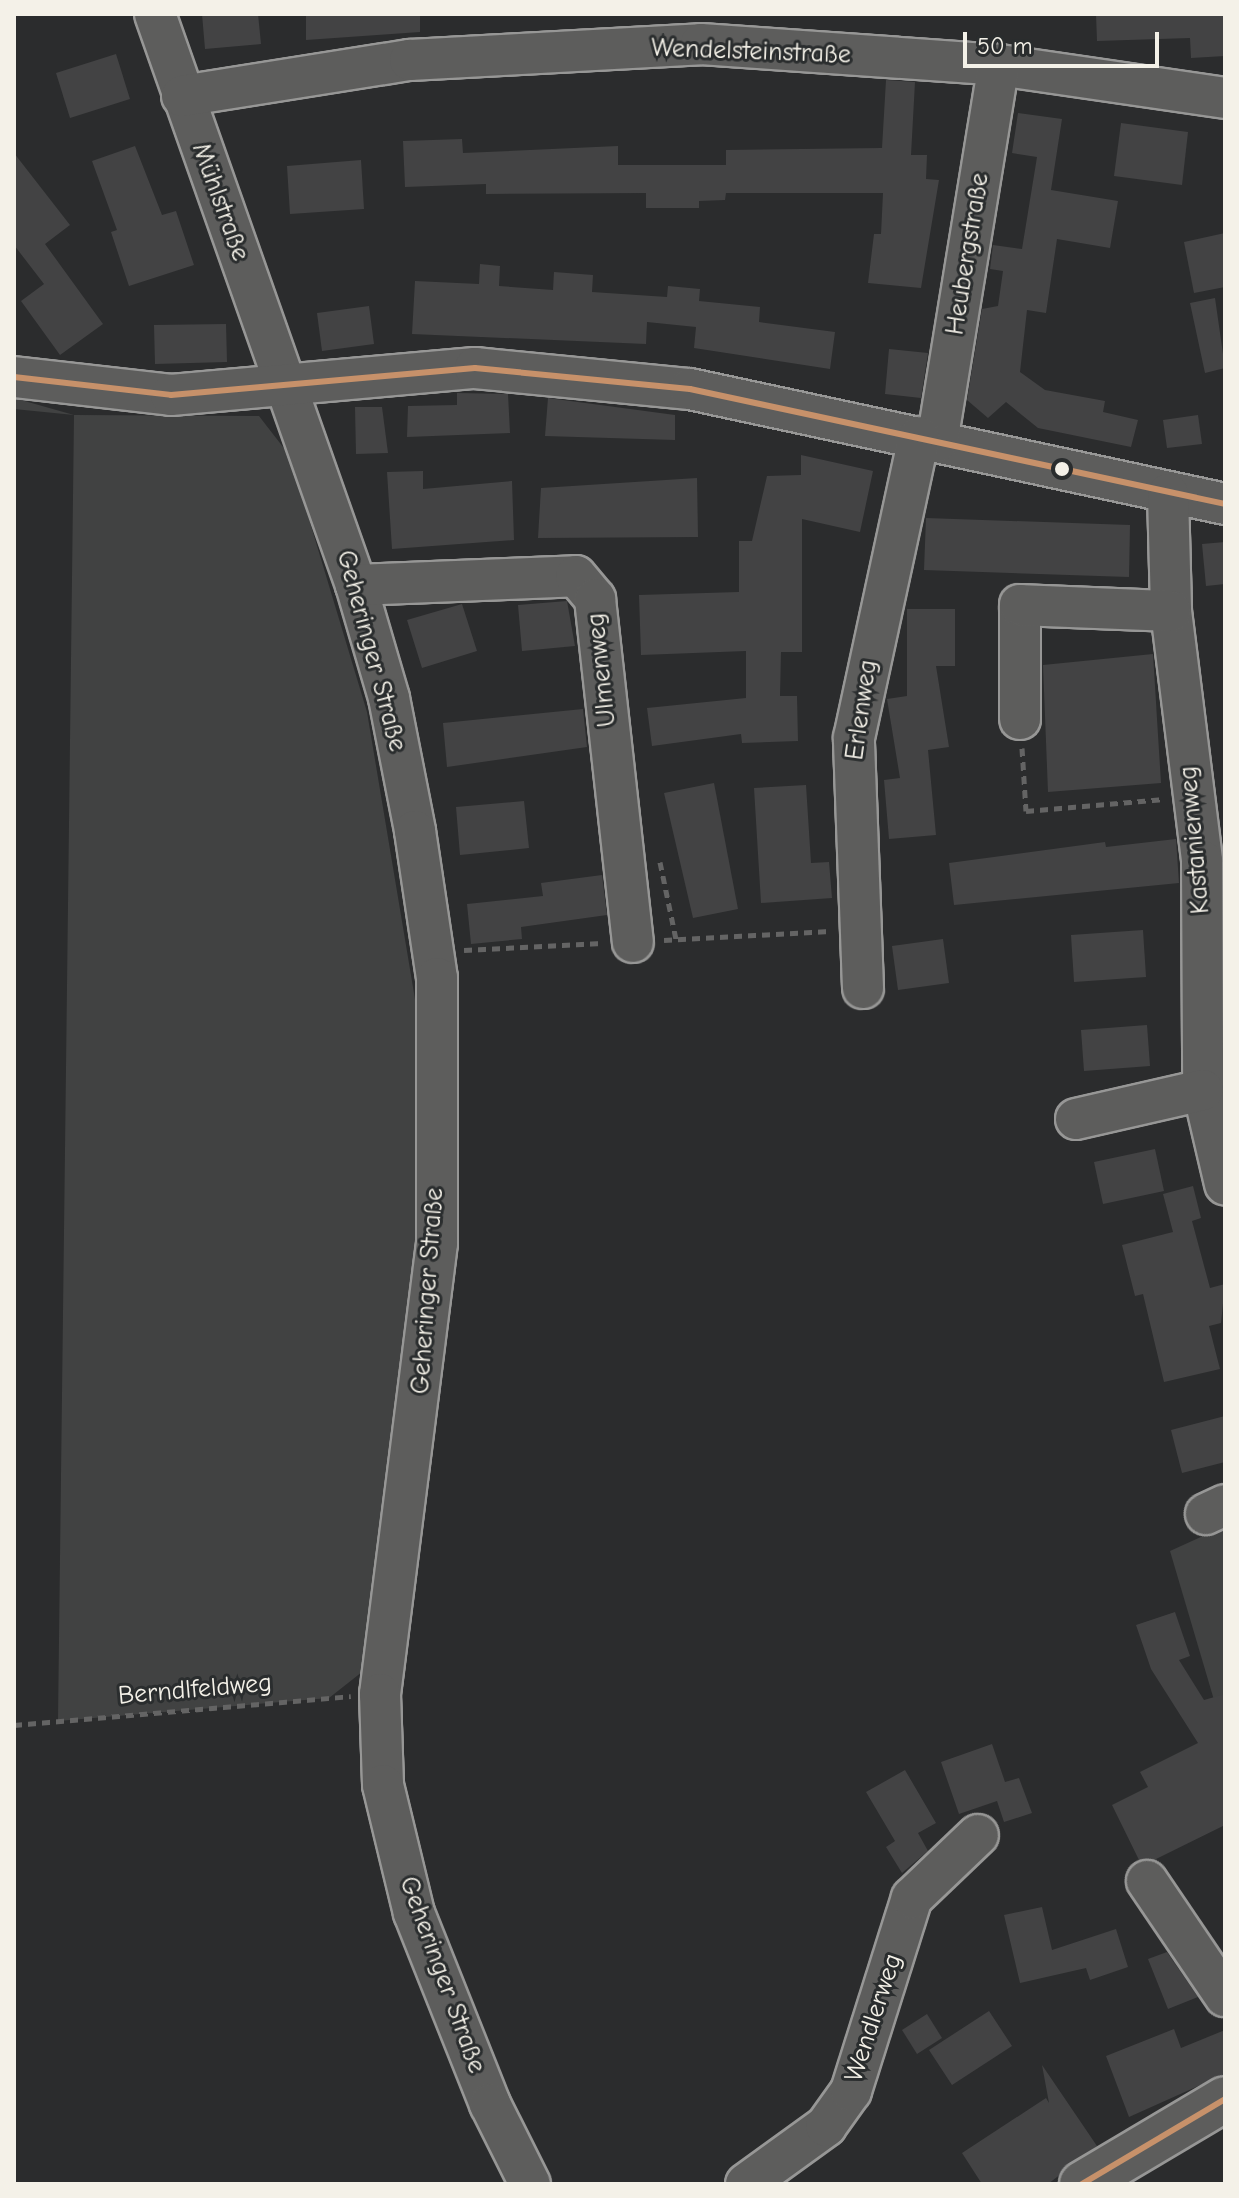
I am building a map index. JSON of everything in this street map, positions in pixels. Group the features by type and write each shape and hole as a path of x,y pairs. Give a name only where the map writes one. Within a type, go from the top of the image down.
{"main road":[{"path":"1082,2184 1225,2099"}],"street":[{"name":"Mühlstraße","path":"155,14 287,389"},
{"name":"Wendelsteinstraße","path":"182,96 410,60 701,44 999,65 1225,98"},
{"name":"Heubergstraße","path":"928,440 999,65"},
{"path":"14,377 171,395 287,389 436,369 518,371 690,389 1225,504"},
{"name":"Geheringer Straße","path":"287,389 356,585 389,698 437,978 437,1243 380,1694 383,1785 414,1913 490,2104 530,2184"},
{"name":"Erlenweg","path":"863,988 854,738 928,440"},
{"name":"Kastanienweg","path":"1168,494 1171,611 1202,861 1203,1090 1225,1184"},
{"name":"Ulmenweg","path":"356,585 576,576 595,599 633,942"},
{"path":"1020,719 1020,605 1171,611"},
{"path":"1076,1119 1203,1090"},
{"name":"Wendlerweg","path":"746,2184 826,2126 851,2091 912,1898 978,1835"},
{"path":"1147,1881 1225,1996"}],"path":[{"path":"1020,719 1026,811 1194,797"},
{"name":"Berndlfeldweg","path":"14,1725 380,1694"}],"shaded area":[{"path":"14,398 74,415 14,409"},
{"path":"74,415 259,416 290,456 367,712 421,1035 415,1241 382,1579 362,1672 329,1698 58,1721"},
{"path":"1225,1526 1225,1697 1214,1700 1170,1551"}],"building":[{"path":"202,14 258,14 261,44 205,49"},
{"path":"306,14 420,14 420,32 306,40"},
{"path":"1096,14 1225,14 1225,56 1191,58 1190,38 1097,41"},
{"path":"116,54 130,99 70,118 56,73"},
{"path":"886,80 915,82 911,155 927,155 926,179 939,180 921,288 868,283 874,234 881,234 883,193 726,193 725,200 699,201 699,208 646,208 646,193 486,194 486,184 405,187 403,141 462,139 463,153 618,146 618,165 726,165 726,150 882,148"},
{"path":"1018,113 1062,119 1051,190 1118,201 1110,248 1057,239 1046,313 1027,310 1020,372 1045,390 1105,401 1103,412 1138,420 1131,447 1038,428 1006,402 988,418 967,400 982,309 998,306 1003,271 990,269 993,245 1022,249 1037,157 1012,153"},
{"path":"1121,123 1188,132 1182,185 1114,176"},
{"path":"135,146 162,215 176,211 194,265 129,286 111,232 117,230 92,161"},
{"path":"14,153 70,225 45,244 103,324 60,355 21,301 44,284 14,245"},
{"path":"361,160 364,209 290,214 287,166"},
{"path":"1225,233 1225,287 1194,293 1184,242"},
{"path":"480,264 500,266 499,286 553,290 554,272 593,275 592,292 667,297 668,286 700,289 699,301 760,307 759,322 835,332 830,369 694,348 696,327 647,322 646,344 412,334 415,281 479,284"},
{"path":"1215,298 1225,368 1205,373 1190,303"},
{"path":"369,306 374,344 322,351 317,313"},
{"path":"226,324 227,362 155,364 154,325"},
{"path":"889,349 928,353 921,398 885,394"},
{"path":"457,393 508,394 510,433 407,437 408,406 457,405"},
{"path":"548,398 675,415 675,440 545,436"},
{"path":"355,407 382,407 388,453 356,454"},
{"path":"1198,415 1202,444 1167,448 1163,420"},
{"path":"801,455 873,471 860,532 802,519 802,652 781,652 780,696 797,696 798,741 742,743 741,734 652,746 647,708 746,698 746,651 641,655 639,595 739,592 739,541 752,541 767,476 801,475"},
{"path":"423,471 423,489 512,481 514,540 392,549 387,472"},
{"path":"697,478 698,537 538,538 541,488"},
{"path":"926,518 1130,525 1129,577 924,570"},
{"path":"1225,542 1225,584 1206,586 1202,544"},
{"path":"567,601 575,646 522,651 518,605"},
{"path":"462,604 477,651 422,668 407,620"},
{"path":"907,609 955,609 955,666 936,666 949,747 928,750 936,835 889,839 884,780 900,778 887,699 907,696"},
{"path":"1153,654 1161,783 1048,792 1043,665"},
{"path":"583,709 587,747 447,767 443,723"},
{"path":"714,783 738,909 693,918 664,793"},
{"path":"806,785 811,863 829,862 832,898 761,903 754,788"},
{"path":"524,801 529,848 460,855 456,807"},
{"path":"1176,839 1179,883 954,905 949,863 1105,842 1106,847"},
{"path":"602,875 607,915 521,927 522,939 471,944 467,904 543,896 541,883"},
{"path":"1143,930 1146,977 1074,982 1071,935"},
{"path":"943,939 949,983 898,990 892,946"},
{"path":"1147,1025 1150,1066 1084,1071 1081,1030"},
{"path":"1155,1149 1164,1191 1103,1204 1094,1162"},
{"path":"1193,1186 1201,1218 1192,1221 1210,1288 1225,1284 1221,1323 1209,1326 1220,1369 1164,1382 1143,1294 1135,1296 1122,1245 1173,1232 1163,1194"},
{"path":"1225,1416 1225,1462 1182,1473 1171,1430"},
{"path":"1175,1612 1190,1656 1179,1660 1204,1700 1225,1694 1225,1825 1154,1860 1139,1860 1112,1805 1148,1787 1140,1772 1198,1743 1151,1669 1136,1625"},
{"path":"992,1744 1005,1782 1019,1778 1032,1813 1004,1822 997,1801 959,1814 941,1762"},
{"path":"905,1770 936,1823 918,1833 928,1851 902,1873 886,1847 895,1841 866,1792"},
{"path":"1042,1907 1052,1950 1116,1929 1128,1967 1090,1980 1086,1968 1020,1983 1004,1915"},
{"path":"1167,1952 1198,1997 1168,2009 1148,1959"},
{"path":"989,2011 1012,2046 952,2085 929,2050"},
{"path":"927,2014 942,2038 917,2054 902,2030"},
{"path":"1174,2029 1181,2048 1225,2030 1225,2074 1129,2117 1106,2056"},
{"path":"1042,2065 1097,2146 1048,2184 982,2184 962,2153 1046,2098 1049,2103"}],"transit line":[{"path":"14,377 171,395 475,368 690,389 1225,504"},
{"path":"1082,2184 1225,2099"}]}
